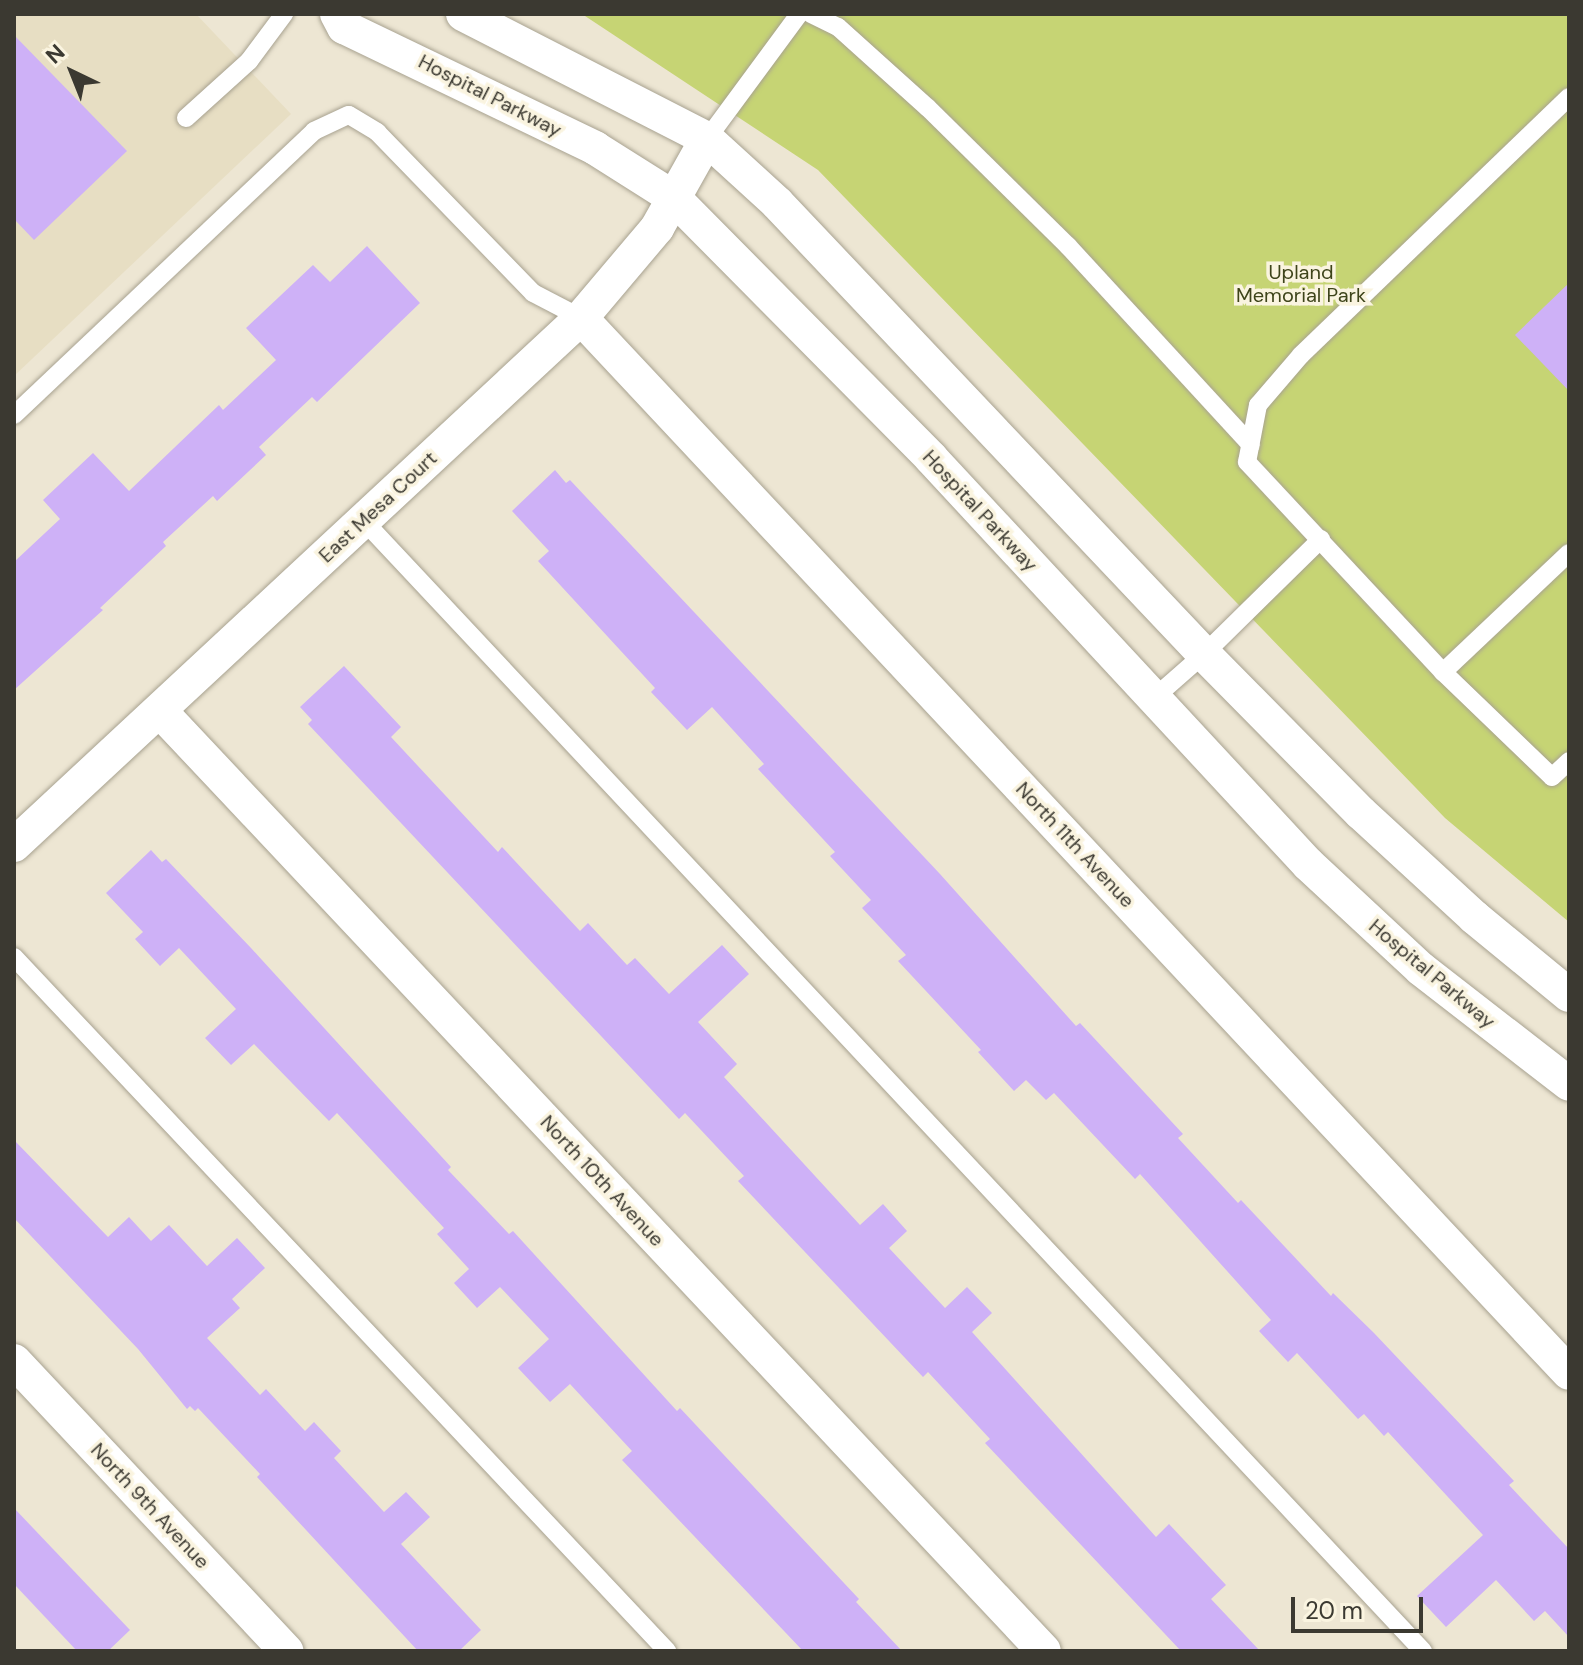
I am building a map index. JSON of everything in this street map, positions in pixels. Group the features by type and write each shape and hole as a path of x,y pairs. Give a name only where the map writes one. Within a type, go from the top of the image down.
{"street":[{"name":"Hospital Parkway","path":"337,14 344,27 595,148 674,198 931,458 1319,874 1421,969 1569,1084"},
{"path":"463,14 707,139 777,203 1204,654 1361,813 1474,917 1569,995"},
{"name":"East Mesa Court","path":"14,845 581,318 657,228 707,139"},
{"name":"North 11th Avenue","path":"581,318 1569,1373"},
{"name":"North 10th Avenue","path":"160,711 1044,1651"},
{"name":"North 9th Avenue","path":"14,1361 286,1651"}],"lane":[{"path":"186,118 249,61 284,14"},
{"path":"707,139 799,14"},
{"path":"811,14 838,27 928,108 1068,246 1251,445"},
{"path":"1569,97 1301,355 1258,405 1247,462 1443,672 1552,777 1569,761"},
{"path":"14,415 314,131 349,115 377,132 533,293 581,318"},
{"path":"363,520 1423,1651"},
{"path":"1154,698 1204,654 1321,539"},
{"path":"1443,672 1569,553"},
{"path":"14,957 667,1651"}],"shaded area":[{"path":"14,14 196,14 291,114 14,376"}],"green space":[{"name":"Upland Memorial Park","path":"582,14 1569,14 1569,922 1445,818 818,170"}],"building":[{"path":"14,35 127,151 34,240 14,219"},
{"path":"367,246 420,303 317,402 312,397 259,447 266,455 217,501 213,496 163,542 166,546 100,608 103,610 14,690 14,562 60,519 43,500 93,453 129,491 219,405 223,410 276,360 246,328 313,265 330,282"},
{"path":"1569,283 1569,391 1515,335"},
{"path":"555,470 566,483 570,480 940,874 1076,1026 1080,1023 1183,1134 1178,1138 1238,1203 1241,1200 1331,1296 1333,1293 1374,1333 1514,1481 1509,1485 1569,1549 1569,1637 1545,1611 1534,1621 1496,1580 1446,1627 1417,1596 1483,1535 1388,1432 1384,1436 1364,1414 1358,1419 1297,1353 1288,1362 1259,1331 1271,1320 1140,1174 1135,1179 1054,1093 1046,1100 1026,1080 1014,1091 978,1052 981,1050 898,961 906,955 862,908 871,900 830,856 835,852 758,769 764,764 712,707 687,730 651,692 655,688 538,561 549,551 512,511"},
{"path":"344,666 401,727 391,737 498,852 502,847 580,931 588,923 627,965 635,958 669,994 722,945 749,974 698,1022 737,1064 724,1077 860,1225 883,1204 907,1231 889,1248 945,1308 967,1287 992,1313 972,1332 1156,1537 1169,1524 1226,1585 1211,1599 1260,1651 1181,1651 985,1443 990,1439 928,1372 923,1377 738,1181 744,1176 685,1113 679,1119 308,724 312,720 300,707"},
{"path":"151,850 162,862 166,859 251,948 451,1167 448,1170 509,1234 513,1231 677,1411 680,1408 859,1599 856,1602 902,1651 803,1651 622,1460 632,1451 570,1384 550,1402 518,1368 549,1339 500,1287 477,1308 454,1283 469,1269 437,1234 444,1228 337,1113 329,1121 254,1044 231,1065 205,1038 236,1009 179,948 160,966 135,939 143,932 106,893"},
{"path":"14,1140 108,1237 129,1217 151,1241 169,1225 207,1266 237,1238 265,1268 232,1299 240,1308 207,1338 260,1395 266,1389 305,1431 314,1422 341,1451 334,1458 384,1512 406,1492 430,1517 401,1544 481,1630 459,1651 418,1651 257,1477 260,1474 198,1408 195,1411 190,1406 187,1409 138,1349 14,1218"},
{"path":"14,1508 130,1630 108,1651 77,1651 14,1584"}]}
